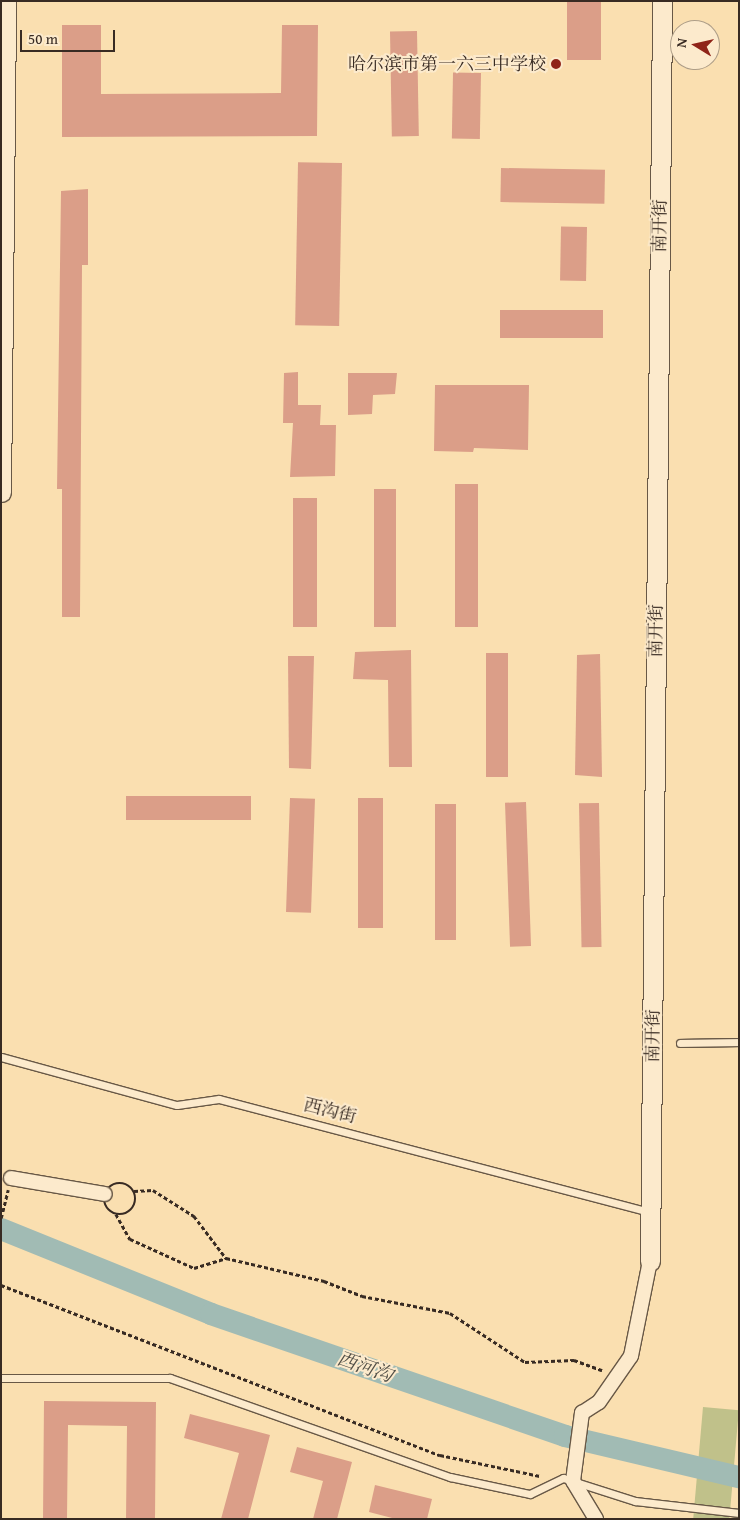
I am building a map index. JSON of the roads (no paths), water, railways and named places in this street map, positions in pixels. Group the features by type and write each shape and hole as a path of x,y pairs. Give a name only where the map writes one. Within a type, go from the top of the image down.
{"main road":[{"path":"1,492 6,1"},
{"name":"南开街","path":"650,1261 662,1"}],"street":[{"path":"11,1178 105,1194"},
{"path":"596,1519 573,1480 582,1413 599,1402 631,1356 650,1261"}],"lane":[{"path":"680,1043 739,1042"},
{"name":"西沟街","path":"1,1057 176,1105 219,1099 651,1212"},
{"path":"1,1378 170,1378 450,1477 530,1494 564,1478 635,1501 739,1513"}],"waterway":[{"name":"西河沟","path":"1,1229 211,1314 565,1436 739,1477"}],"place":[{"name":"哈尔滨市第一六三中学校","path":"556,64"}]}
